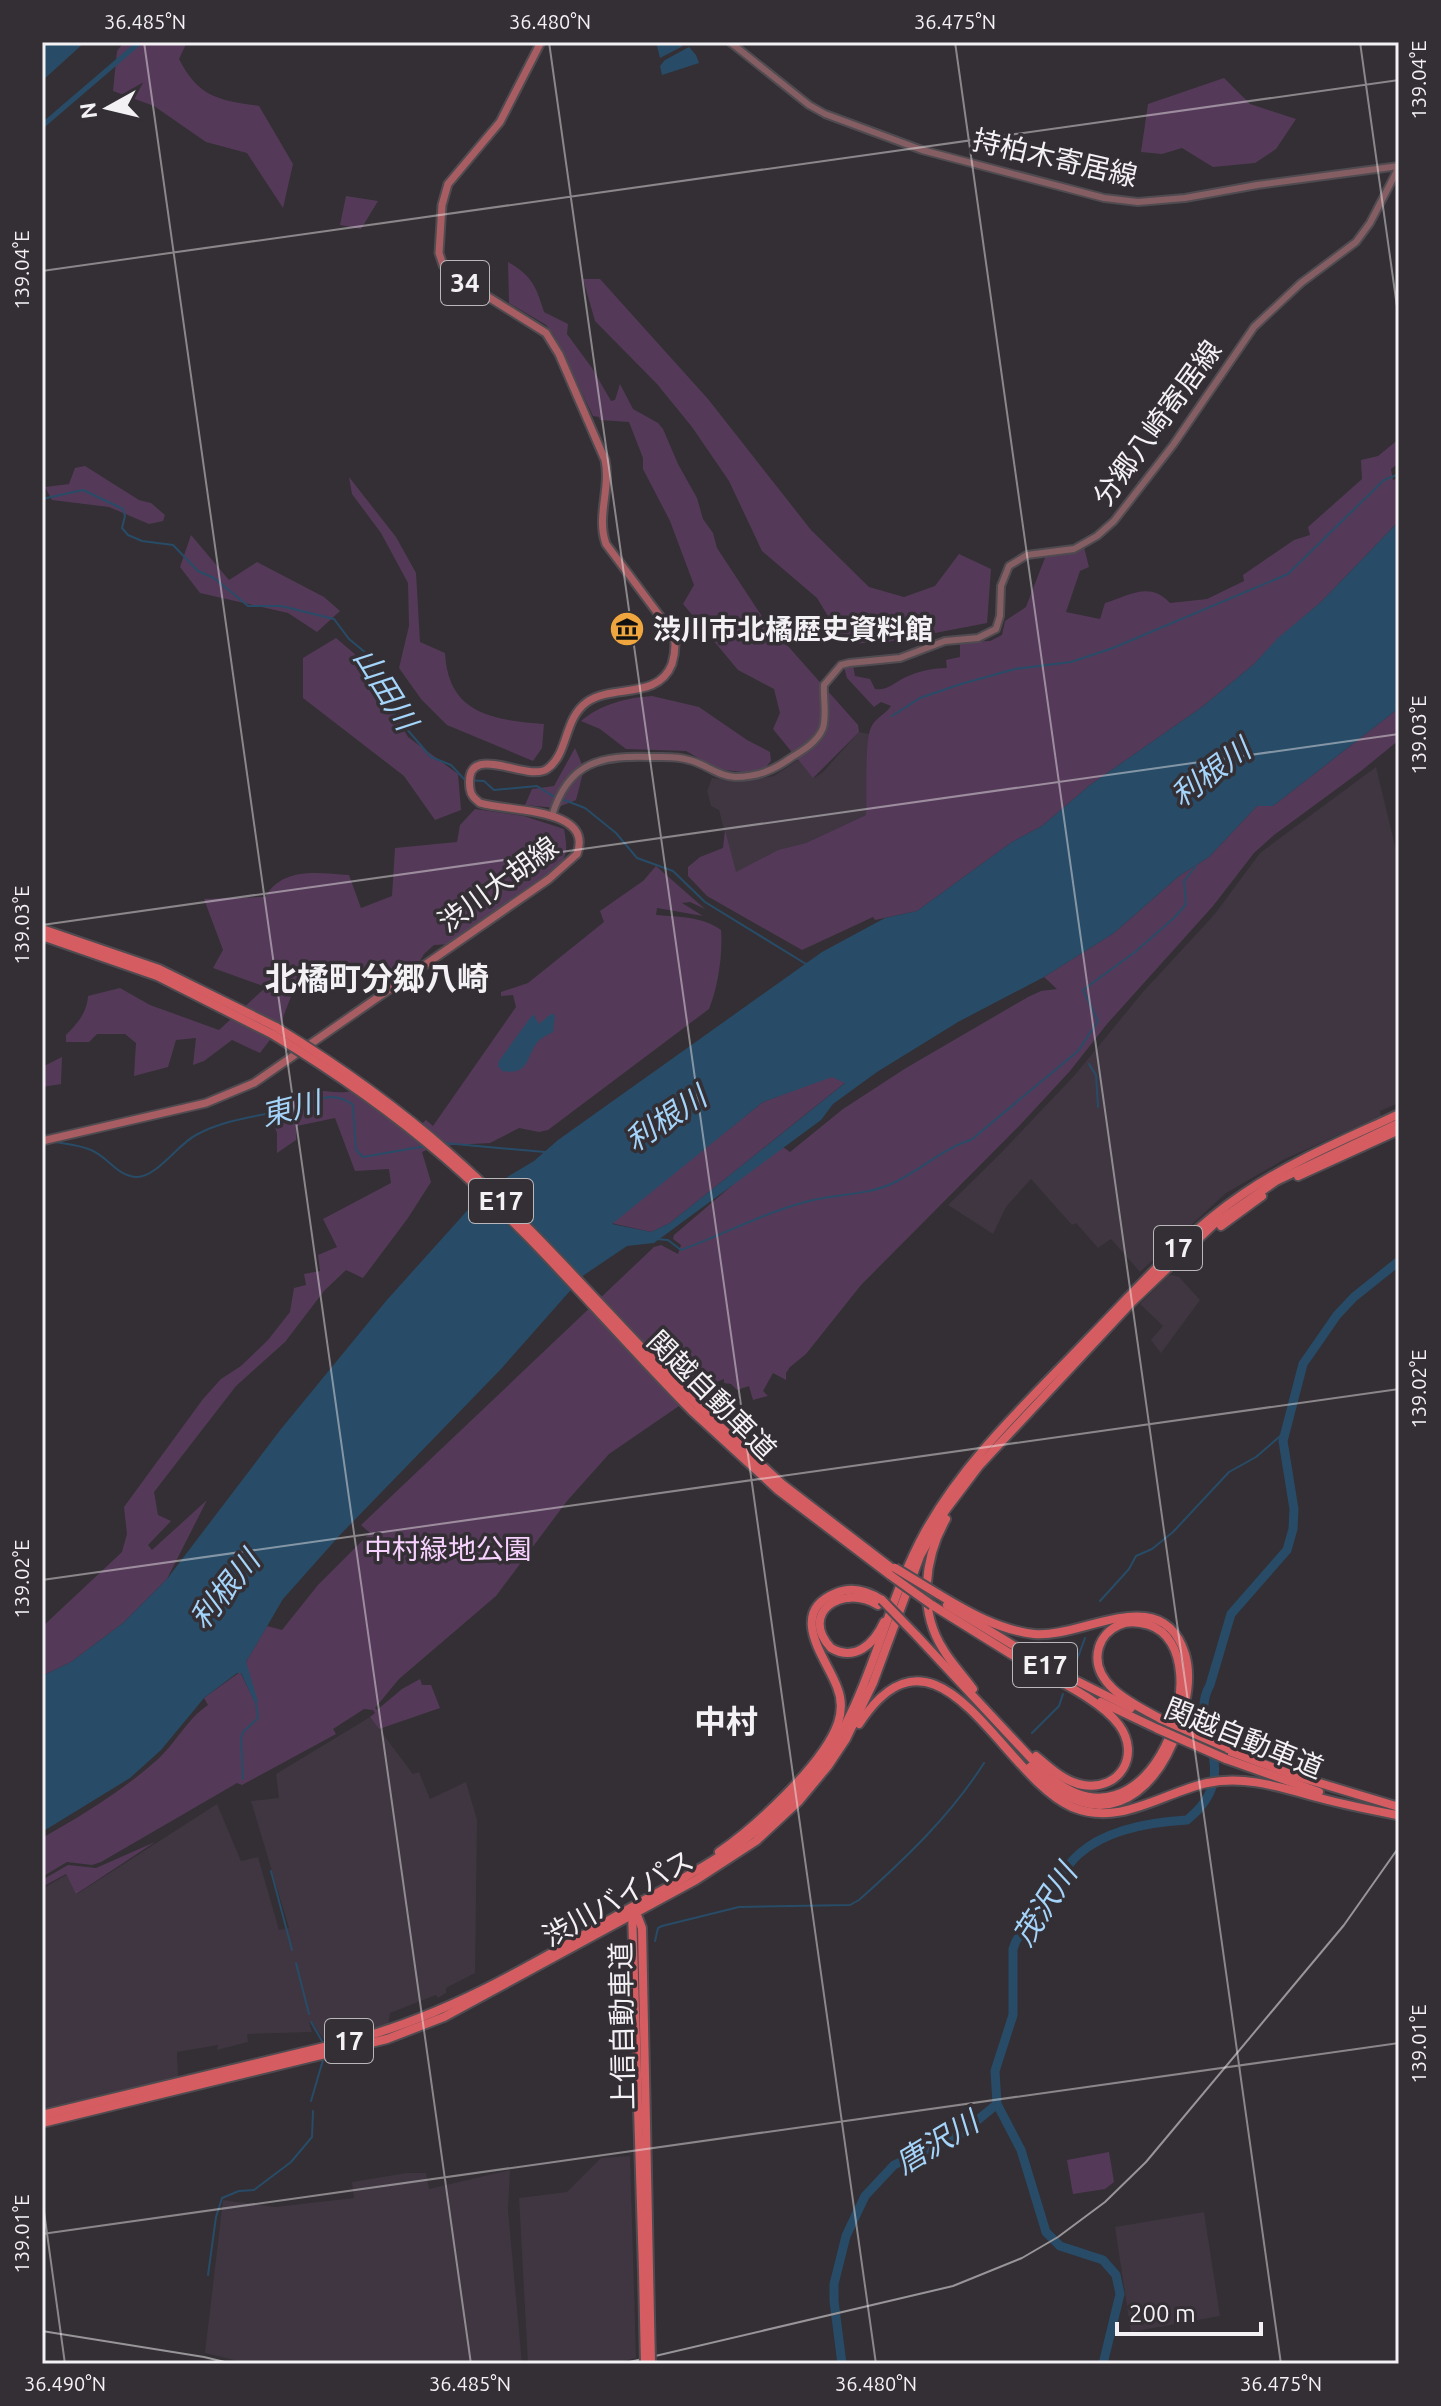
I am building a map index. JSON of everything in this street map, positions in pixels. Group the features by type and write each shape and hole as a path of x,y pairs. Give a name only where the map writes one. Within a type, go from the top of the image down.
{"highway":[{"name":"関越自動車道","path":"42,929 159,969 224,999 362,1092 447,1160 778,1490 936,1599 1049,1667 1160,1723"},
{"name":"関越自動車道","path":"42,936 157,976 274,1031"},
{"name":"17","path":"1000,1438 1137,1287 1206,1222 1243,1194 1303,1158 1399,1114"},
{"name":"17","path":"1000,1438 1133,1301 1214,1224 1276,1181 1399,1123"},
{"path":"1214,1224 1220,1226 1289,1180 1399,1130"},
{"name":"関越自動車道","path":"695,1408 782,1484 893,1571"},
{"name":"渋川バイパス","path":"42,2115 388,2031 471,1997 717,1868 756,1841 785,1816 828,1766 846,1739 865,1702 920,1556 935,1526 1000,1438"},
{"name":"渋川バイパス","path":"42,2123 387,2039 464,2007 634,1912 725,1855 787,1805 820,1766 859,1701 916,1549 954,1485 1000,1438"},
{"path":"967,1480 934,1547 928,1570 928,1607 933,1630 944,1652 989,1710"},
{"path":"880,1603 852,1596 830,1604 820,1621 820,1631 826,1643 835,1651 849,1654 862,1650 872,1642 916,1549"},
{"path":"676,1883 730,1845 805,1773 831,1738 839,1720 840,1697 814,1640 812,1623 818,1607 830,1596 845,1590 861,1590 880,1603 989,1710 1058,1784 1086,1796 1104,1797 1122,1793 1138,1784 1152,1770 1166,1745 1180,1692 1180,1661 1163,1632 1150,1625 1127,1623 1111,1629 1102,1641 1098,1657 1101,1672 1123,1698 1160,1723"},
{"name":"関越自動車道","path":"936,1599 1010,1653 1084,1693 1320,1791 1398,1813"},
{"path":"936,1599 992,1623 1034,1634 1071,1632 1116,1617 1146,1617 1163,1625 1181,1645 1187,1663 1188,1683 1181,1719 1163,1765 1151,1781 1135,1794 1110,1803 1083,1802 1054,1789 1010,1753"},
{"path":"914,1636 962,1691 978,1718"},
{"path":"1010,1653 1111,1715 1126,1737 1128,1754 1119,1776 1104,1784 1086,1786 1058,1774 1019,1743"},
{"path":"828,1766 879,1698 899,1684 923,1681 939,1686 962,1701 1052,1795 1072,1807 1092,1812 1126,1811 1189,1788 1234,1779 1320,1791 1361,1803"},
{"name":"関越自動車道","path":"1226,1752 1269,1766 1320,1791"},
{"name":"上信自動車道","path":"634,1912 642,1928 648,2012 648,2364"},
{"name":"上信自動車道","path":"634,1912 634,2032 646,2270"}],"main road":[{"name":"渋川大胡線","path":"42,1141 216,1100 273,1071 573,860 579,849 578,831 571,823 552,816 480,803 473,798 471,774 481,764 491,762 526,772 544,771 555,762 570,723 584,704 605,694 652,685 668,671 675,651 674,635 606,544 602,524 607,478 605,460 549,337 534,323 453,275 443,265 439,253 442,205 448,184 500,122 541,42"},
{"name":"持柏木寄居線","path":"730,42 809,105 825,114 922,150 1104,198 1138,202 1185,198 1399,166"},
{"name":"分郷八崎寄居線","path":"552,816 555,804 569,783 585,768 610,757 682,758 718,774 735,777 766,773 805,749 820,733 824,719 824,685 841,665 900,658 945,641 978,638 990,632 999,623 1002,581 1015,561 1031,554 1074,549 1097,536 1114,521 1173,445 1254,327 1301,283 1356,242 1370,223 1399,166"}],"shaded area":[{"path":"859,732 869,734 866,815 806,843 778,850 735,873 719,810 711,806 707,791 712,778 742,781 774,776 798,760 814,778"},
{"path":"1376,767 1399,862 1399,1103 1380,1111 1381,1116 1285,1159 1226,1193 1140,1272 1111,1239 1098,1248 1076,1223 1072,1225 1031,1179 1006,1207 993,1234 948,1205 1074,1076 1142,993 1214,915 1260,853"},
{"path":"1172,1275 1179,1277 1200,1300 1161,1353 1151,1340 1163,1326 1140,1304"},
{"path":"370,1717 413,1774 419,1772 430,1799 466,1782 477,1820 475,1973 446,1988 446,1993 438,1998 436,1995 390,2013 388,2026 324,2040 312,2022 309,2022 312,2032 247,2034 248,2042 217,2050 218,2045 177,2052 178,2077 42,2111 42,1889 66,1875 77,1894 217,1804 241,1861 258,1857 279,1930 289,1928 251,1801 279,1798 276,1774"},
{"path":"630,2156 636,2358 612,2364 528,2364 519,2198 567,2192 601,2158"},
{"path":"510,2170 508,2210 522,2364 251,2364 205,2353 223,2200 275,2207 354,2198 352,2182 407,2173 426,2173 429,2189"},
{"path":"1204,2212 1220,2316 1131,2332 1115,2227"}],"green space":[{"path":"124,42 187,42 179,59 194,82 221,99 259,106 293,164 283,208 247,153 206,142 154,106 113,91 117,51"},
{"path":"1224,78 1250,104 1296,119 1276,149 1255,163 1213,167 1182,148 1162,154 1141,152 1148,104"},
{"path":"346,196 378,201 361,229 340,225"},
{"path":"508,262 532,282 544,312 568,324 567,334 611,401 615,400 620,384 633,409 663,429 697,498 703,519 713,533 717,548 763,618 858,725 859,732 813,778 773,729 780,713 774,689 738,670 683,604 694,585 670,521 643,469 643,458 629,422 600,420 593,416 554,335 546,325 509,303"},
{"path":"583,279 600,279 708,399 811,530 869,587 904,597 935,586 959,554 991,569 987,623 888,642 845,644 817,598 762,551 729,481 692,427 657,384 595,321"},
{"path":"1399,439 1399,463 1391,469 1393,480 1399,478 1399,521 1321,602 1202,707 1090,785 1042,826 1012,842 917,911 875,920 873,917 802,950 707,896 688,876 688,867 700,857 723,848 725,830 736,872 778,850 806,843 866,815 868,737 874,723 891,706 881,702 874,707 847,678 844,667 853,665 855,676 870,679 875,689 888,687 916,673 947,668 946,660 960,657 960,642 990,641 1002,635 1005,621 1026,607 1046,555 1072,553 1084,547 1089,567 1080,571 1066,612 1100,619 1105,603 1147,591 1162,596 1170,603 1207,599 1244,581 1243,575 1294,540 1310,535 1308,527 1362,479 1361,460 1378,456"},
{"path":"85,466 139,500 151,503 165,515 163,521 149,524 109,507 52,500 45,487 69,484 75,468"},
{"path":"349,477 396,537 416,573 420,642 445,653 448,673 455,689 476,710 507,720 544,724 542,748 533,761 447,725 421,699 399,668 409,626 408,583 381,533 352,494"},
{"path":"191,535 229,580 257,562 324,597 340,611 317,632 288,613 200,593 180,567"},
{"path":"336,638 364,662 408,737 458,774 461,810 435,820 404,776 303,698 303,658"},
{"path":"652,696 699,707 770,752 771,761 760,774 717,769 686,751 626,749 600,729 581,721 614,703"},
{"name":"中村緑地公園","path":"1399,708 1399,740 1254,853 1213,906 1107,1024 1070,1071 861,1285 806,1354 790,1367 786,1380 773,1373 763,1391 768,1396 753,1400 749,1386 737,1390 731,1384 724,1383 724,1379 694,1391 695,1395 609,1454 567,1501 496,1596 399,1679 375,1708 377,1710 402,1689 420,1679 422,1685 431,1685 440,1708 379,1729 370,1717 375,1713 373,1710 364,1709 333,1729 336,1734 242,1785 237,1783 101,1862 92,1865 67,1862 42,1877 42,1838 102,1802 157,1760 208,1705 204,1698 240,1672 255,1702 246,1662 267,1626 282,1630 318,1585 370,1533 361,1525 654,1247 661,1245 678,1254 681,1245 673,1239 674,1235 743,1176 783,1147 790,1152 843,1109 906,1068 1028,997 1057,989 1044,977 1114,933 1179,876 1209,857 1257,806 1273,806"},
{"path":"575,748 584,769 576,800 556,808 525,805 532,789 554,786"},
{"path":"475,809 524,816 564,829 565,855 556,869 450,944 434,945 417,966 387,983 301,970 279,1028 260,1053 232,1040 204,1061 193,1065 196,1038 176,1040 168,1067 134,1076 136,1043 125,1034 97,1034 89,1042 66,1042 66,1035 84,1013 88,996 120,988 150,1005 219,1030 266,987 213,968 223,950 204,899 265,897 282,880 292,876 326,873 349,875 361,908 392,896 395,848 457,842 460,825"},
{"path":"656,866 705,909 690,902 682,903 703,916 657,908 656,915 698,920 721,930 719,970 709,1009 548,1130 539,1132 519,1128 490,1143 436,1146 422,1152 431,1182 363,1278 346,1270 324,1291 285,1342 236,1386 154,1492 158,1515 171,1521 148,1545 152,1550 207,1500 167,1579 123,1623 71,1662 42,1676 42,1627 122,1552 127,1534 124,1507 203,1399 221,1379 241,1366 268,1340 290,1312 294,1288 306,1285 304,1274 320,1271 318,1255 337,1247 323,1219 391,1183 389,1169 355,1171 335,1118 297,1126 296,1140 277,1153 277,1133 265,1103 303,1091 354,1090 412,1133 426,1120 433,1126 516,1007 513,995 501,996 501,992 528,983 604,922 600,911 643,881"},
{"path":"62,1057 61,1084 42,1087 42,1067"},
{"path":"832,1076 846,1082 670,1223 651,1232 611,1223 763,1102"},
{"path":"155,1842 76,1894 66,1874 42,1887 42,1880 68,1865 96,1868"},
{"path":"1109,2152 1114,2182 1105,2189 1073,2194 1067,2160"}],"water":[{"path":"42,42 85,42 42,81"},
{"path":"656,42 679,42 683,46 660,58"},
{"path":"689,47 699,63 662,75 660,66 665,60"},
{"name":"利根川","path":"1399,521 1399,708 1273,806 1257,806 1209,857 1179,876 1114,933 1044,977 958,1022 877,1072 833,1104 821,1120 654,1243 627,1246 584,1275 501,1369 340,1535 283,1599 246,1662 258,1702 255,1703 241,1673 237,1673 204,1698 161,1750 130,1778 42,1832 42,1676 71,1662 123,1623 167,1579 281,1429 386,1301 474,1203 499,1182 534,1161 558,1140 822,952 885,918 917,911 1012,842 1042,826 1090,785 1202,707 1321,602","holes":["832,1077 845,1083 670,1223 651,1232 612,1224 763,1102"]},
{"path":"533,1014 539,1024 551,1014 555,1015 553,1032 537,1042 522,1068 502,1071 499,1061"}],"waterway":[{"path":"42,126 140,42"},
{"path":"892,716 920,698 961,684 1015,669 1071,662 1113,648 1288,574 1384,480 1399,474"},
{"name":"山田川","path":"42,499 83,490 123,509 122,528 128,535 142,541 173,545 198,571 214,578 248,606 281,606 334,619 349,639 366,653 392,712 431,757 451,765 465,780 484,781 494,790 537,786 585,808 616,833 637,858 673,871 705,902 806,964"},
{"path":"656,1239 668,1240 681,1250 796,1205 882,1188 951,1148 971,1140 1078,1051 1098,1021 1083,990 1135,952 1175,917 1186,904 1184,881 1196,866"},
{"path":"1089,1064 1096,1075 1098,1107"},
{"name":"東川","path":"55,1142 91,1150 124,1174 145,1176 189,1139 208,1129 330,1097 353,1105 356,1150 363,1157 426,1146"},
{"name":"東川","path":"444,1143 545,1152"},
{"name":"茂沢川","path":"1103,2364 1120,2294 1116,2275 1103,2260 1060,2246 1046,2232 1021,2150 997,2104 995,2071 1013,2015 1013,1949 1055,1883 1071,1862 1090,1845 1144,1825 1187,1820 1204,1802 1213,1784 1214,1767 1204,1701 1231,1614 1287,1550 1293,1529 1294,1509 1283,1441 1303,1364 1337,1315 1354,1297 1399,1261"},
{"path":"1100,1601 1129,1569 1136,1556 1152,1549 1173,1532 1229,1472 1256,1457 1285,1432"},
{"path":"1075,1665 1085,1638"},
{"path":"1032,1733 1059,1706 1063,1694"},
{"path":"243,1779 241,1740 243,1732 258,1718 256,1703"},
{"path":"655,1941 658,1928 662,1926 739,1907 850,1905 877,1884 927,1835 984,1763"},
{"path":"271,1871 292,1950"},
{"path":"296,1963 309,2014"},
{"path":"311,2022 322,2041"},
{"path":"311,2101 323,2060"},
{"name":"唐沢川","path":"842,2364 834,2284 846,2236 865,2196 894,2165 962,2133 997,2104"},
{"path":"208,2275 216,2217 222,2198 239,2191 254,2190 291,2162 312,2137 313,2111"}],"railway":[{"path":"621,2364 953,2286 1022,2258 1058,2237 1105,2202 1146,2162 1344,1925 1399,1847"},
{"path":"42,2331 233,2364"}],"place":[{"name":"渋川市北橘歴史資料館","path":"627,629"}],"district":[{"name":"北橘町分郷八崎","path":"377,979"},
{"name":"中村","path":"726,1722"}]}
